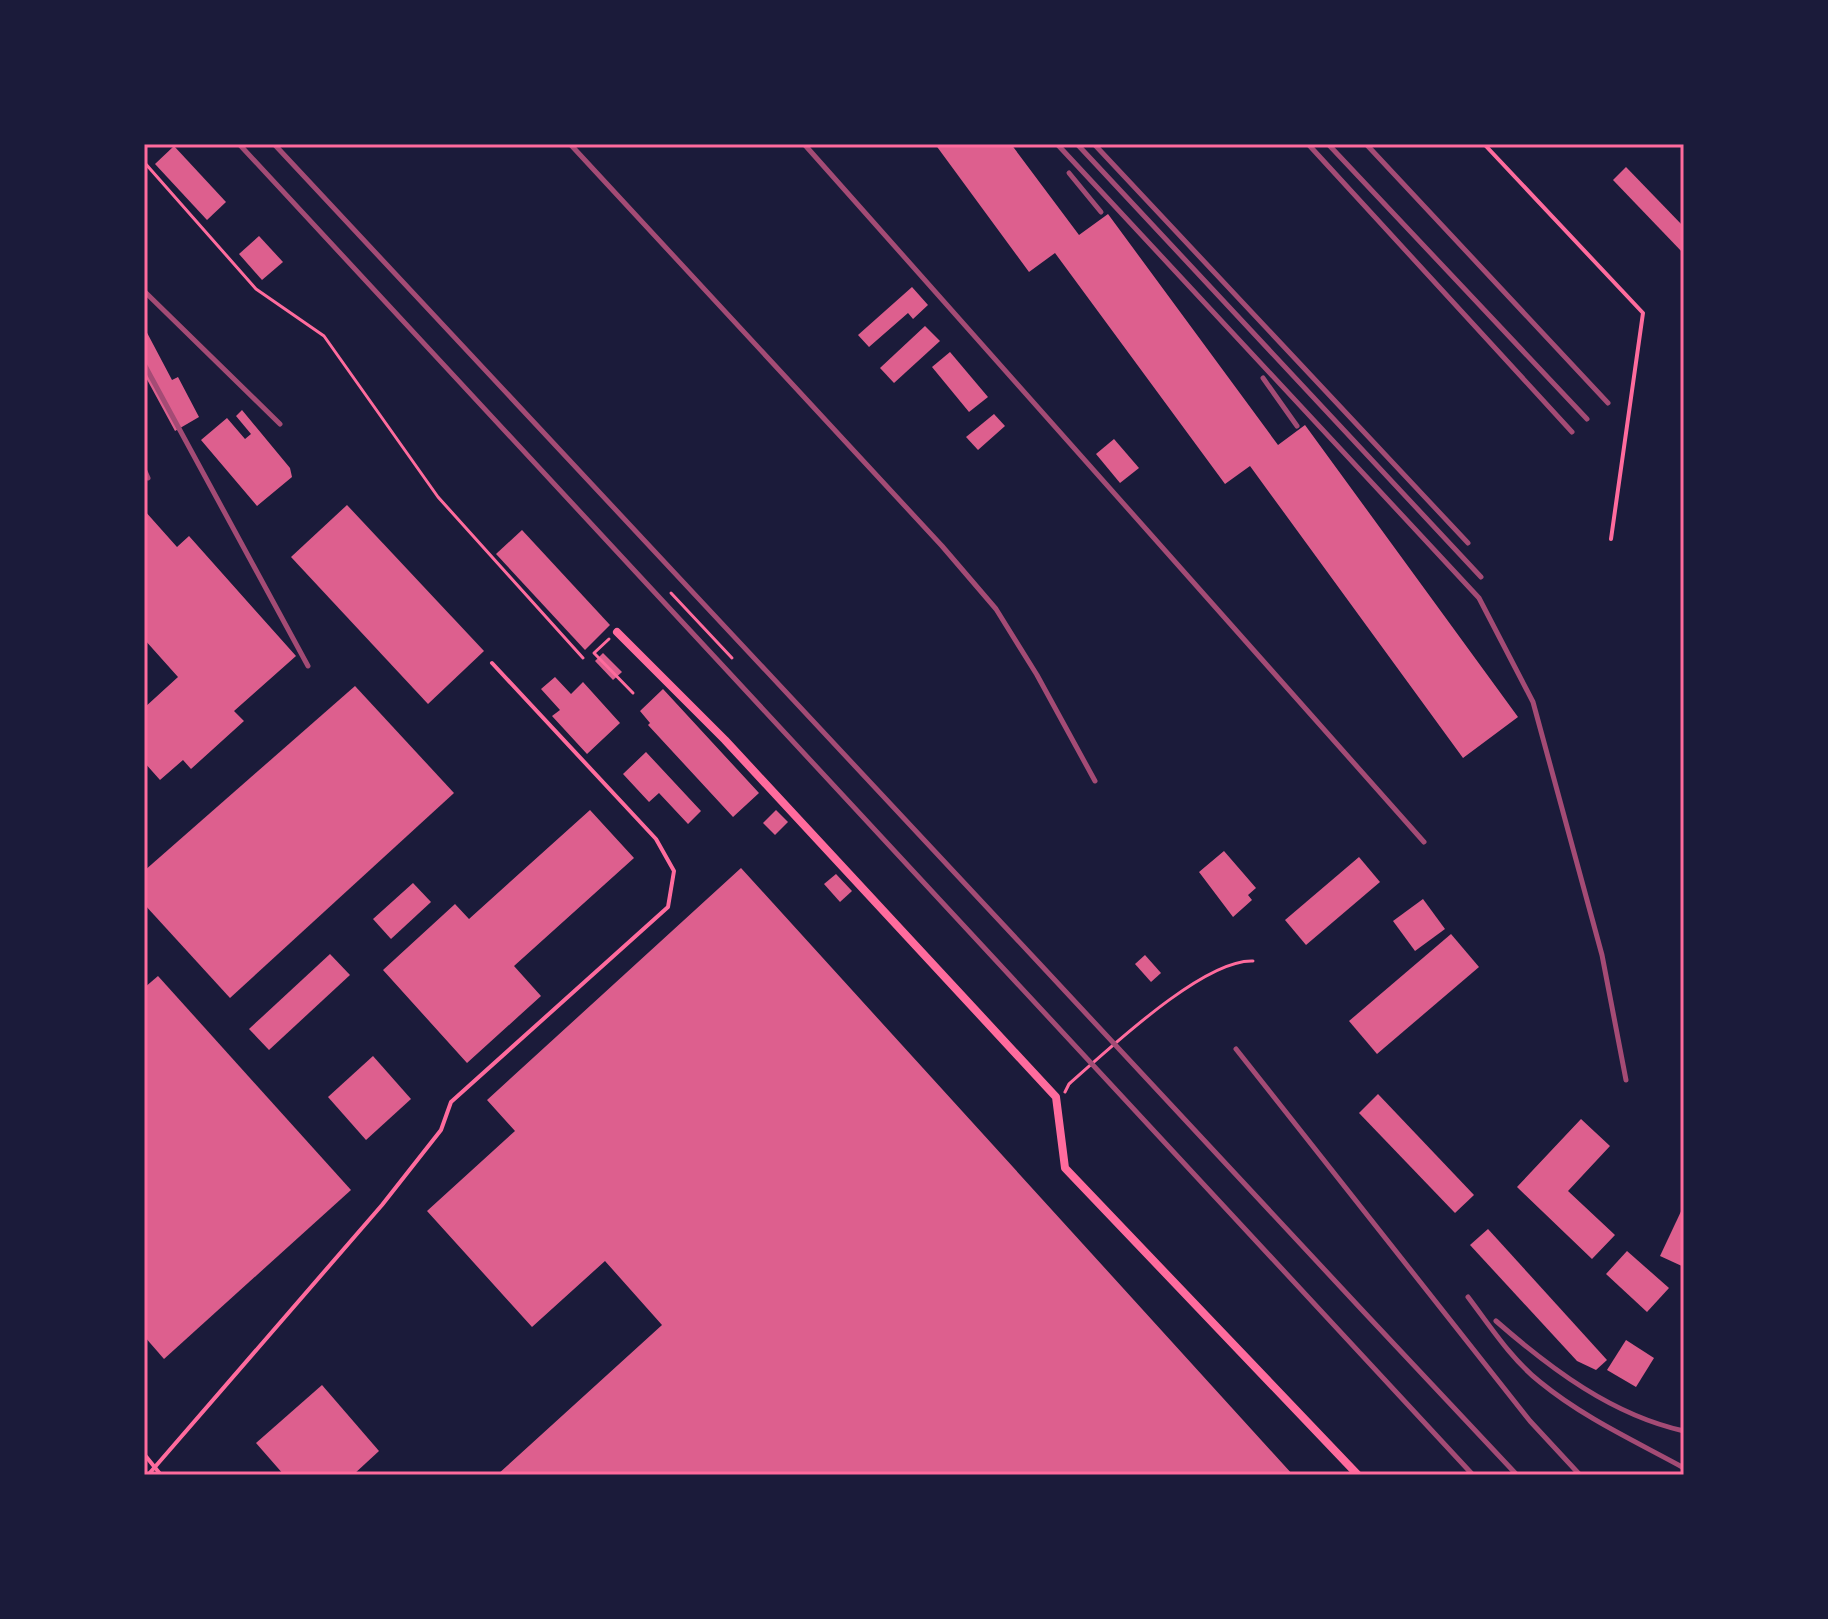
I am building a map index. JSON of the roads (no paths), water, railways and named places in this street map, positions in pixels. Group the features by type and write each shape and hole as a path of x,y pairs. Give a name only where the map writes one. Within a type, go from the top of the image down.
{"street":[{"path":"617,632 736,752 1056,1097 1065,1168 1358,1475"}],"lane":[{"path":"1484,144 1643,313 1611,539"},
{"path":"148,1475 382,1205 441,1130 451,1102 668,907 674,871 656,839 492,663"},
{"path":"144,1454 161,1475"}],"railway":[{"path":"239,144 1473,1475"},
{"path":"274,144 1517,1475"},
{"path":"570,144 942,546 996,609 1037,675 1095,781"},
{"path":"804,144 1424,842"},
{"path":"1057,144 1479,598 1533,702 1602,955 1626,1080"},
{"path":"1077,144 1481,577"},
{"path":"1094,144 1468,543"},
{"path":"1308,144 1572,432"},
{"path":"1328,144 1587,419"},
{"path":"1366,144 1608,403"},
{"path":"1069,173 1101,212"},
{"path":"144,291 280,424"},
{"path":"144,364 308,666"},
{"path":"1263,378 1297,426"},
{"path":"144,469 148,478"},
{"path":"1236,1049 1530,1421 1580,1475"},
{"path":"1468,1297 1510,1353 1540,1382 1592,1418 1684,1468"},
{"path":"1496,1321 1561,1373 1607,1402 1658,1424 1684,1431"}]}
